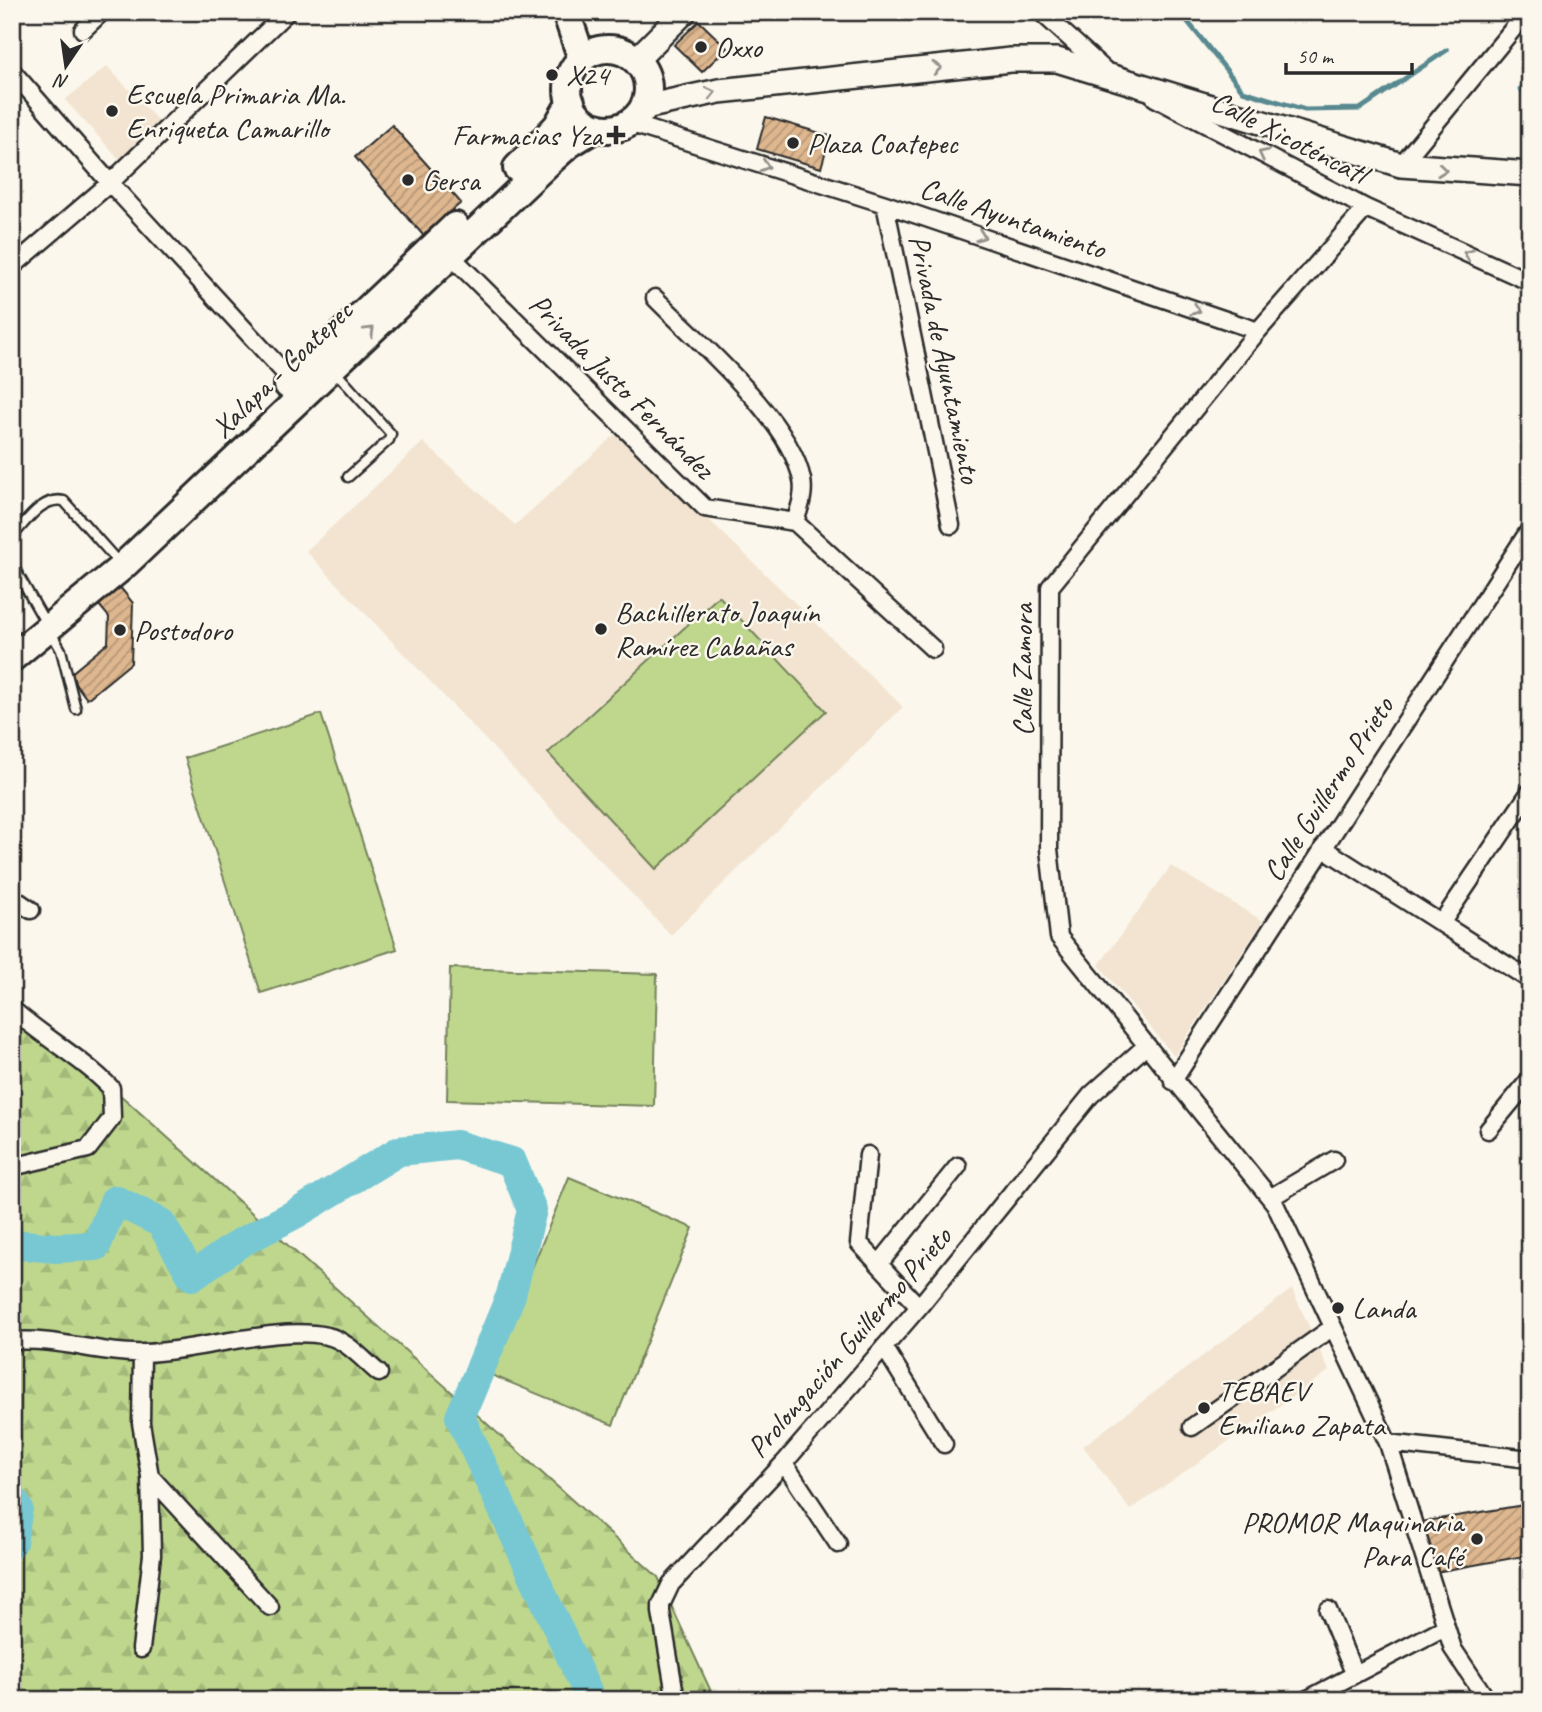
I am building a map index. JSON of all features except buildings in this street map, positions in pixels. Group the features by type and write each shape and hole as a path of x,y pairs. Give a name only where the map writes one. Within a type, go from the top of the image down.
{"main road":[{"path":"566,12 582,59"},
{"path":"636,60 684,12"},
{"path":"637,115 648,80 636,60 620,51 607,49 582,59 569,80 570,102 586,122 609,129 637,115 719,91 1011,60 1057,61 1401,165 1530,174"},
{"name":"Xalapa - Coatepec","path":"117,561 292,381 536,151 557,126 570,102"},
{"name":"Xalapa - Coatepec","path":"12,658 45,620 117,561 332,368 569,144 597,127"},
{"name":"Xalapa - Coatepec","path":"12,636 45,620"}],"street":[{"path":"83,30 102,12"},
{"path":"12,267 110,183 287,12"},
{"name":"Calle Xicoténcatl","path":"1041,12 1110,75 1366,208 1530,282"},
{"path":"1401,165 1527,12"},
{"path":"12,71 110,183 292,381"},
{"name":"Calle Ayuntamiento","path":"637,115 885,204 1258,331"},
{"name":"Privada de Ayuntamiento","path":"885,204 951,525"},
{"name":"Calle Zamora","path":"1366,208 1258,331 1050,587 1049,849 1059,937 1172,1081 1269,1198 1388,1443 1446,1627 1461,1664 1487,1700"},
{"name":"Privada Justo Fernández","path":"450,255 705,508 795,522"},
{"path":"655,298 764,410 780,432 797,463 802,482 795,522 933,649"},
{"name":"Calle Guillermo Prieto","path":"1172,1081 1527,539"},
{"path":"1442,922 1530,792"},
{"path":"1323,848 1530,980"},
{"path":"12,897 31,910"},
{"path":"12,1009 37,1032 86,1063 111,1088 112,1118 88,1149 12,1167"},
{"name":"Prolongación Guillermo Prieto","path":"676,1700 662,1625 661,1605 665,1594 684,1567 784,1463 919,1307 1091,1095 1146,1046"},
{"path":"1488,1130 1530,1079"},
{"path":"868,1155 859,1243 919,1307"},
{"path":"1269,1198 1334,1160"},
{"path":"879,1264 958,1166"},
{"path":"1192,1427 1333,1327"},
{"path":"12,1341 64,1341 142,1353 229,1341 324,1335 341,1341 379,1373"},
{"path":"884,1347 944,1444"},
{"path":"141,1649 152,1555 150,1476 141,1423 142,1353"},
{"path":"1388,1443 1530,1459"},
{"path":"784,1463 838,1544"},
{"path":"150,1476 270,1606"},
{"path":"1328,1610 1354,1673"},
{"path":"1306,1700 1446,1627"}],"lane":[{"path":"332,368 391,434 389,440 348,477"},
{"path":"12,537 45,502 55,499 64,501 117,561"},
{"path":"12,564 61,650 76,709"}],"shaded area":[{"name":"Escuela Primaria Ma. Enriqueta Camarillo","path":"107,66 160,123 119,159 65,100"},
{"name":"Bachillerato Joaquín Ramírez Cabañas","path":"618,432 903,707 671,935 306,551 423,442 515,525"},
{"path":"1171,866 1263,921 1174,1056 1099,965"},
{"name":"TEBAEV Emiliano Zapata","path":"1292,1289 1329,1371 1130,1510 1083,1446"}],"green space":[{"path":"719,596 826,711 656,869 548,753"},
{"path":"321,714 397,949 261,993 185,758"},
{"path":"450,968 657,974 654,1106 447,1100"},
{"path":"12,998 658,1577 715,1700 12,1700"},
{"path":"569,1177 693,1228 613,1425 489,1374"}],"waterway":[{"path":"1180,12 1243,91 1305,110 1360,109 1447,50"},
{"path":"1520,89 1530,90"},
{"path":"12,1244 56,1248 96,1246 115,1200 161,1223 192,1276 240,1243 297,1213 399,1151 457,1145 512,1162 532,1210 511,1295 460,1417 591,1700"},
{"path":"12,1498 18,1508 12,1543"}],"place":[{"name":"Oxxo","path":"701,47"},
{"name":"X24","path":"552,75"},
{"name":"Escuela Primaria Ma. Enriqueta Camarillo","path":"112,111"},
{"name":"Farmacias Yza","path":"616,135"},
{"name":"Plaza Coatepec","path":"793,143"},
{"name":"Gersa","path":"408,180"},
{"name":"Bachillerato Joaquín Ramírez Cabañas","path":"601,629"},
{"name":"Postodoro","path":"120,630"},
{"name":"Landa","path":"1338,1308"},
{"name":"TEBAEV Emiliano Zapata","path":"1204,1408"},
{"name":"PROMOR Maquinaria Para Café","path":"1477,1539"}]}
